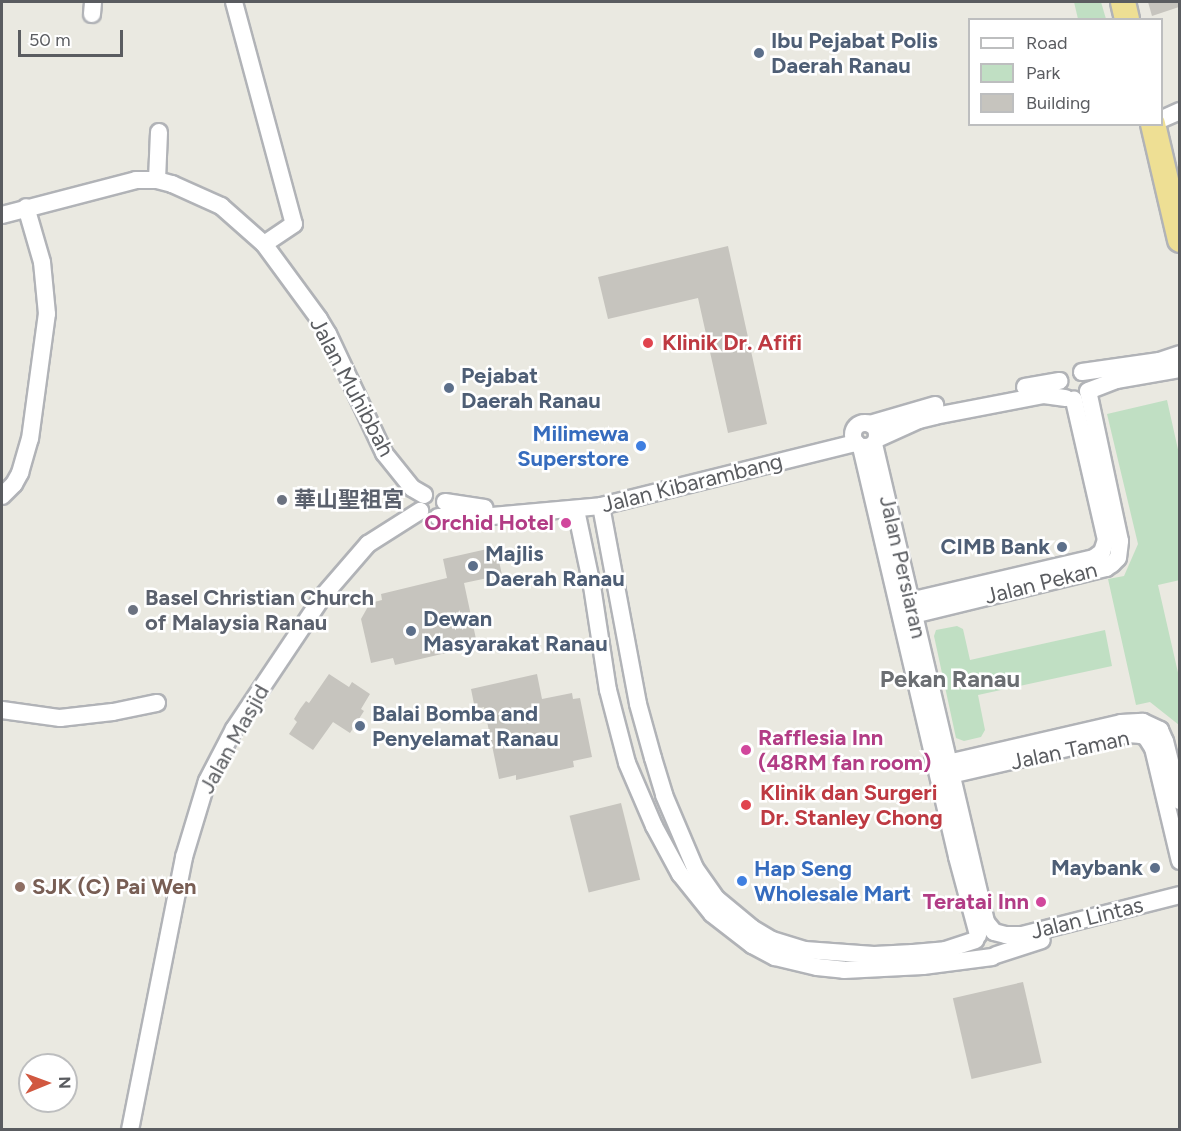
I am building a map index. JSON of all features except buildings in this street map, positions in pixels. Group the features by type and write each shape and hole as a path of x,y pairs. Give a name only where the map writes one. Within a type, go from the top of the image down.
{"highway":[{"path":"1123,2 1127,18"},
{"path":"1153,126 1179,240"}],"street":[{"path":"234,2 294,224 264,244"},
{"path":"1163,118 1179,111"},
{"path":"157,180 159,132"},
{"name":"Jalan Muhibbah","path":"2,213 122,182 157,180 188,190 221,206 264,244 328,334 384,453 422,503"},
{"path":"2,496 14,484 20,473 30,440 47,314 42,262 26,207"},
{"path":"1082,372 1089,380 1076,396 1060,390 1059,381 1069,370 1082,372 1117,369 1159,362 1179,354"},
{"name":"Jalan Kibarambang","path":"442,509 527,513 601,506 868,439 935,416 1044,395 1076,396 1117,380 1179,369"},
{"name":"Jalan Kibarambang","path":"868,439 909,411 1059,381"},
{"name":"Jalan Pekan","path":"906,609 1084,560 1102,552 1106,540 1076,396"},
{"name":"Jalan Persiaran","path":"868,439 943,771 986,922 982,936"},
{"path":"436,493 442,509 430,518 422,503 436,493"},
{"name":"Jalan Masjid","path":"130,1130 184,857 207,781 234,729 323,596 369,544 422,503"},
{"path":"601,506 638,705 664,795 695,868 717,899 752,928 772,940 805,950 866,955 913,953 945,950 982,936"},
{"name":"Jalan Lintas","path":"576,510 592,586 608,690 627,763 654,825 680,874 712,914 730,930 767,953 817,967 844,970 923,966 994,956 1178,897"},
{"path":"592,586 614,582"},
{"path":"2,710 60,718 112,712 157,703"},
{"name":"Jalan Taman","path":"943,771 1121,723 1143,722 1160,730 1165,741 1179,801"},
{"name":"Jalan Taman","path":"943,771 1128,734 1141,735 1150,742 1153,748 1179,861"},
{"name":"Jalan Lintas","path":"982,936 1022,935 1178,897"},
{"path":"982,936 977,952 984,957 994,956"}],"green space":[{"path":"1074,2 1101,2 1106,18 1078,18"},
{"path":"1167,400 1179,454 1180,580 1158,585 1179,677 1179,725 1150,702 1136,705 1108,579 1124,576 1138,544 1107,414"},
{"path":"957,626 963,629 970,660 1105,630 1112,666 978,695 985,730 981,737 964,741 956,738 934,636 936,630"}],"place":[{"name":"Ibu Pejabat Polis Daerah Ranau","path":"759,53"},
{"name":"Klinik Dr. Afifi","path":"648,343"},
{"name":"Pejabat Daerah Ranau","path":"449,388"},
{"name":"Milimewa Superstore","path":"641,446"},
{"name":"華山聖祖宮","path":"282,500"},
{"name":"Orchid Hotel","path":"566,523"},
{"name":"CIMB Bank","path":"1062,547"},
{"name":"Majlis Daerah Ranau","path":"473,566"},
{"name":"Basel Christian Church of Malaysia Ranau","path":"133,610"},
{"name":"Dewan Masyarakat Ranau","path":"411,631"},
{"name":"Balai Bomba and Penyelamat Ranau","path":"360,726"},
{"name":"Rafflesia Inn (48RM fan room)","path":"746,750"},
{"name":"Klinik dan Surgeri Dr. Stanley Chong","path":"746,805"},
{"name":"Maybank","path":"1155,868"},
{"name":"Hap Seng Wholesale Mart","path":"742,881"},
{"name":"SJK (C) Pai Wen","path":"20,887"},
{"name":"Teratai Inn","path":"1041,902"}],"district":[{"name":"Pekan Ranau","path":"950,679"}]}
